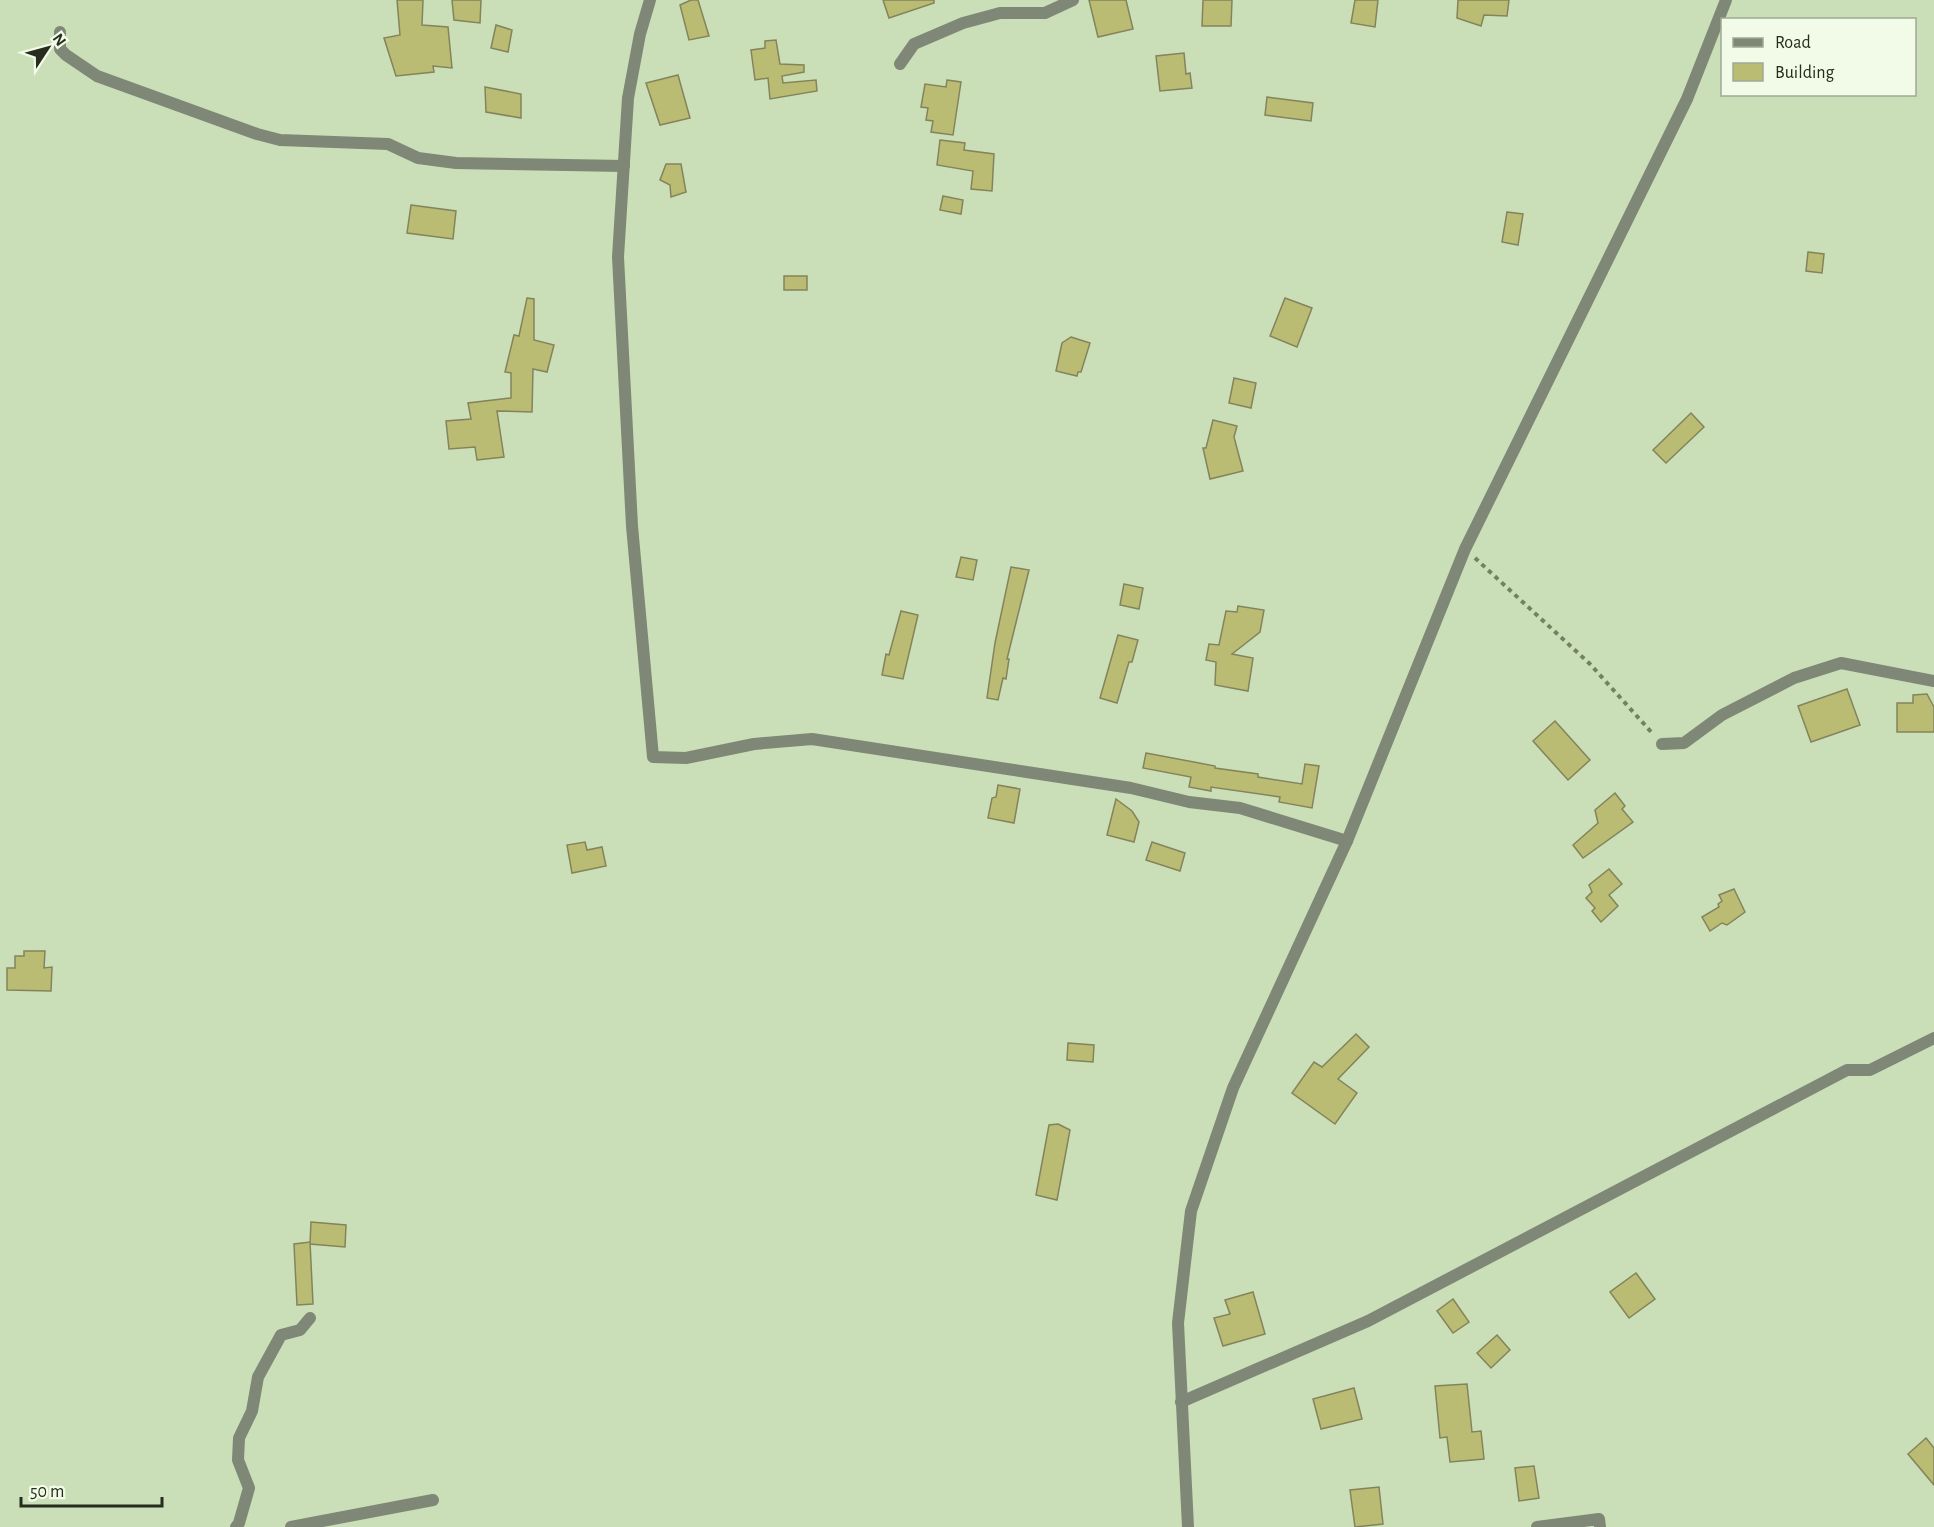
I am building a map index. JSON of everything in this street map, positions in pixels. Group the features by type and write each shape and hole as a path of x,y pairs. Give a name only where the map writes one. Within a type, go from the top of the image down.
{"street":[{"path":"650,0 640,34 628,98 618,257 632,526 653,757 686,758 753,744 812,739 1131,788 1189,802 1240,808 1347,841"},
{"path":"900,63 914,44 963,23 1000,13 1045,13 1073,0"},
{"path":"1188,1527 1178,1323 1191,1211 1233,1088 1347,841 1465,549 1687,99 1726,0"},
{"path":"60,32 60,48 66,55 97,76 257,134 280,140 388,144 418,158 456,163 624,166"},
{"path":"1662,744 1684,743 1722,715 1794,678 1841,663 1934,681"},
{"path":"1181,1401 1368,1321 1847,1070 1870,1070 1934,1038"},
{"path":"236,1527 249,1488 238,1460 239,1438 252,1411 258,1377 282,1335 300,1330 310,1318"},
{"path":"291,1527 432,1500"},
{"path":"1537,1527 1599,1519 1600,1527"}],"path":[{"path":"1465,549 1590,664 1662,744"}],"building":[{"path":"397,0 423,0 422,25 448,27 452,68 433,66 434,72 396,76 384,38 400,35"},
{"path":"452,0 481,0 480,23 454,20"},
{"path":"691,0 698,0 709,36 689,40 680,5"},
{"path":"883,0 934,0 934,3 889,18"},
{"path":"1089,0 1126,0 1133,29 1098,37"},
{"path":"1203,0 1232,0 1231,26 1202,26"},
{"path":"1355,0 1378,0 1375,27 1351,23"},
{"path":"1458,0 1509,0 1507,16 1484,15 1481,26 1457,18"},
{"path":"496,25 512,30 508,52 491,48"},
{"path":"776,40 780,64 804,65 804,72 782,76 783,83 816,80 817,91 770,99 768,78 755,80 751,50 765,48 765,41"},
{"path":"1184,53 1186,74 1190,73 1192,88 1160,91 1156,56"},
{"path":"678,75 690,118 660,125 646,83"},
{"path":"947,80 961,82 953,135 931,132 933,121 926,120 928,108 921,107 925,84 946,87"},
{"path":"485,87 521,94 521,118 486,112"},
{"path":"1267,97 1313,103 1311,121 1265,115"},
{"path":"940,140 965,143 964,150 994,154 992,191 971,189 973,171 937,165"},
{"path":"666,164 681,164 686,192 671,197 670,185 660,180"},
{"path":"943,196 963,200 961,214 940,210"},
{"path":"411,205 456,211 453,239 407,233"},
{"path":"1507,212 1523,214 1518,245 1502,242"},
{"path":"1808,252 1824,254 1822,273 1806,271"},
{"path":"784,276 807,276 807,290 784,290"},
{"path":"527,298 534,299 534,340 554,345 547,372 533,369 532,412 497,411 504,457 477,460 475,447 449,449 446,421 471,419 468,403 511,398 511,373 505,372 514,335 519,336"},
{"path":"1285,298 1312,308 1297,347 1270,336"},
{"path":"1071,337 1090,343 1081,372 1078,372 1077,376 1056,371 1062,343"},
{"path":"1234,378 1256,383 1251,408 1229,403"},
{"path":"1691,413 1704,427 1666,463 1653,450"},
{"path":"1213,420 1237,426 1234,437 1243,471 1210,479 1203,448 1206,448"},
{"path":"961,557 977,560 973,580 956,577"},
{"path":"1011,567 1029,570 1007,659 1009,659 1006,679 1003,678 998,700 987,698 995,643"},
{"path":"1124,584 1143,588 1139,609 1120,605"},
{"path":"1238,606 1264,610 1260,632 1232,654 1253,658 1248,691 1215,685 1216,662 1206,660 1209,644 1219,645 1226,611 1237,612"},
{"path":"901,611 918,615 903,679 882,675 886,654 889,655"},
{"path":"1118,635 1138,640 1117,703 1100,698"},
{"path":"1847,689 1860,725 1811,742 1798,706"},
{"path":"1927,694 1934,707 1934,732 1897,732 1897,703 1913,703 1913,695"},
{"path":"1555,721 1590,760 1568,780 1533,741"},
{"path":"1146,753 1302,784 1305,764 1319,766 1312,808 1279,802 1280,797 1211,787 1211,791 1189,787 1191,777 1143,768"},
{"path":"998,785 1020,789 1014,823 988,818 992,798 996,797"},
{"path":"1615,793 1625,806 1622,809 1633,822 1583,858 1573,845 1598,823 1595,810"},
{"path":"1116,799 1132,811 1139,822 1134,842 1107,835"},
{"path":"585,842 587,850 602,847 606,866 572,873 567,845"},
{"path":"1152,842 1185,853 1180,871 1146,860"},
{"path":"1609,869 1622,884 1609,895 1618,906 1601,922 1592,911 1595,908 1586,898 1592,892 1589,885"},
{"path":"1734,889 1745,912 1727,925 1722,923 1710,931 1702,917 1719,907 1718,904 1722,901 1719,895"},
{"path":"24,951 45,951 44,968 52,967 51,991 7,990 7,968 15,968 15,956 24,956"},
{"path":"1356,1034 1369,1047 1338,1079 1357,1093 1335,1124 1292,1093 1314,1062 1322,1067"},
{"path":"1068,1043 1094,1045 1093,1062 1067,1060"},
{"path":"1058,1124 1070,1130 1057,1200 1036,1195 1049,1125"},
{"path":"311,1222 346,1225 345,1247 310,1244"},
{"path":"310,1242 313,1304 297,1305 294,1244"},
{"path":"1636,1273 1655,1299 1629,1318 1610,1292"},
{"path":"1253,1292 1265,1334 1223,1346 1214,1318 1230,1314 1225,1300"},
{"path":"1453,1299 1469,1322 1453,1333 1437,1311"},
{"path":"1497,1335 1510,1350 1491,1368 1477,1353"},
{"path":"1467,1384 1472,1432 1481,1431 1484,1459 1450,1462 1447,1437 1440,1438 1435,1386"},
{"path":"1354,1388 1362,1419 1321,1429 1313,1399"},
{"path":"1926,1438 1934,1448 1934,1485 1908,1454"},
{"path":"1534,1466 1539,1498 1519,1501 1515,1468"},
{"path":"1379,1487 1383,1524 1355,1527 1350,1490"}]}
